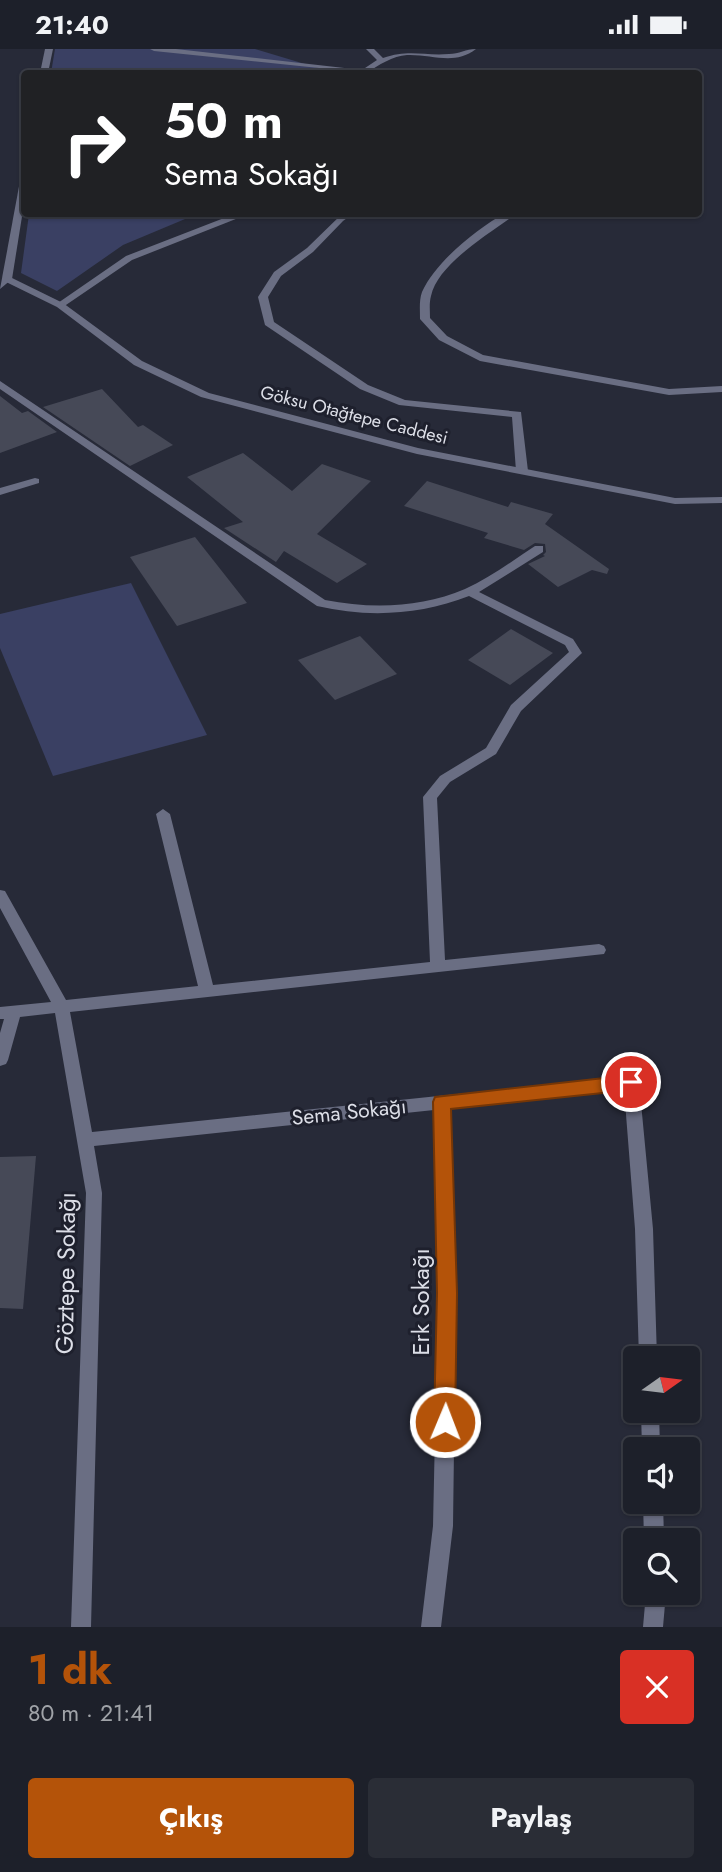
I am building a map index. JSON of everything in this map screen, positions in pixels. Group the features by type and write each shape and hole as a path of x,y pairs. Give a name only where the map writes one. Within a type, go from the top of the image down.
{"street":[{"path":"45,70 49,49"},
{"path":"154,49 336,70"},
{"path":"370,49 383,61"},
{"path":"367,70 406,53 436,58 462,56 472,49"},
{"path":"3,283 21,196"},
{"path":"60,305 129,258 237,217"},
{"path":"344,217 310,250 277,274 263,297 269,323 364,387 404,403 517,414 522,471"},
{"path":"505,217 454,257 426,293 425,319 443,338 480,358 668,392 722,389"},
{"name":"Göksu Otağtepe Caddesi","path":"3,283 60,305 138,363 205,394 417,451 675,501 722,500"},
{"path":"0,384 321,604 354,611 395,610 443,600 470,591 539,549"},
{"path":"0,492 35,481"},
{"path":"438,967 430,797 444,779 491,751 516,708 576,653 569,642 470,591"},
{"path":"163,814 207,992"},
{"name":"Göztepe Sokağı","path":"0,895 62,1007 94,1193 81,1627"},
{"path":"0,1060 7,1012 599,950"},
{"name":"Sema Sokağı","path":"85,1140 631,1082 644,1229 648,1346"},
{"name":"Erk Sokağı","path":"430,1627 443,1512 447,1293 442,1102"},
{"path":"653,1627 655,1605"}],"shaded area":[{"path":"55,49 255,49 325,70 52,70"},
{"path":"28,217 190,217 123,245 57,291 21,273"},
{"path":"131,583 207,735 53,776 0,648 0,614"}],"building":[{"path":"102,389 138,427 143,425 173,445 130,466 43,407"},
{"path":"0,396 22,413 28,411 57,432 0,453"},
{"path":"243,453 292,491 322,464 371,481 317,534 367,564 337,583 284,551 276,562 224,528 243,522 187,477"},
{"path":"427,481 508,507 511,502 553,514 545,524 609,569 607,574 592,570 558,587 528,564 545,556 545,544 535,543 524,550 484,538 488,533 404,506"},
{"path":"195,537 247,603 177,626 130,557"},
{"path":"511,629 553,653 510,685 468,660"},
{"path":"360,636 397,674 335,700 298,660"},
{"path":"36,1156 23,1309 0,1308 0,1157"}],"route":[{"path":"445,1422 447,1293 442,1102 631,1082"}]}
